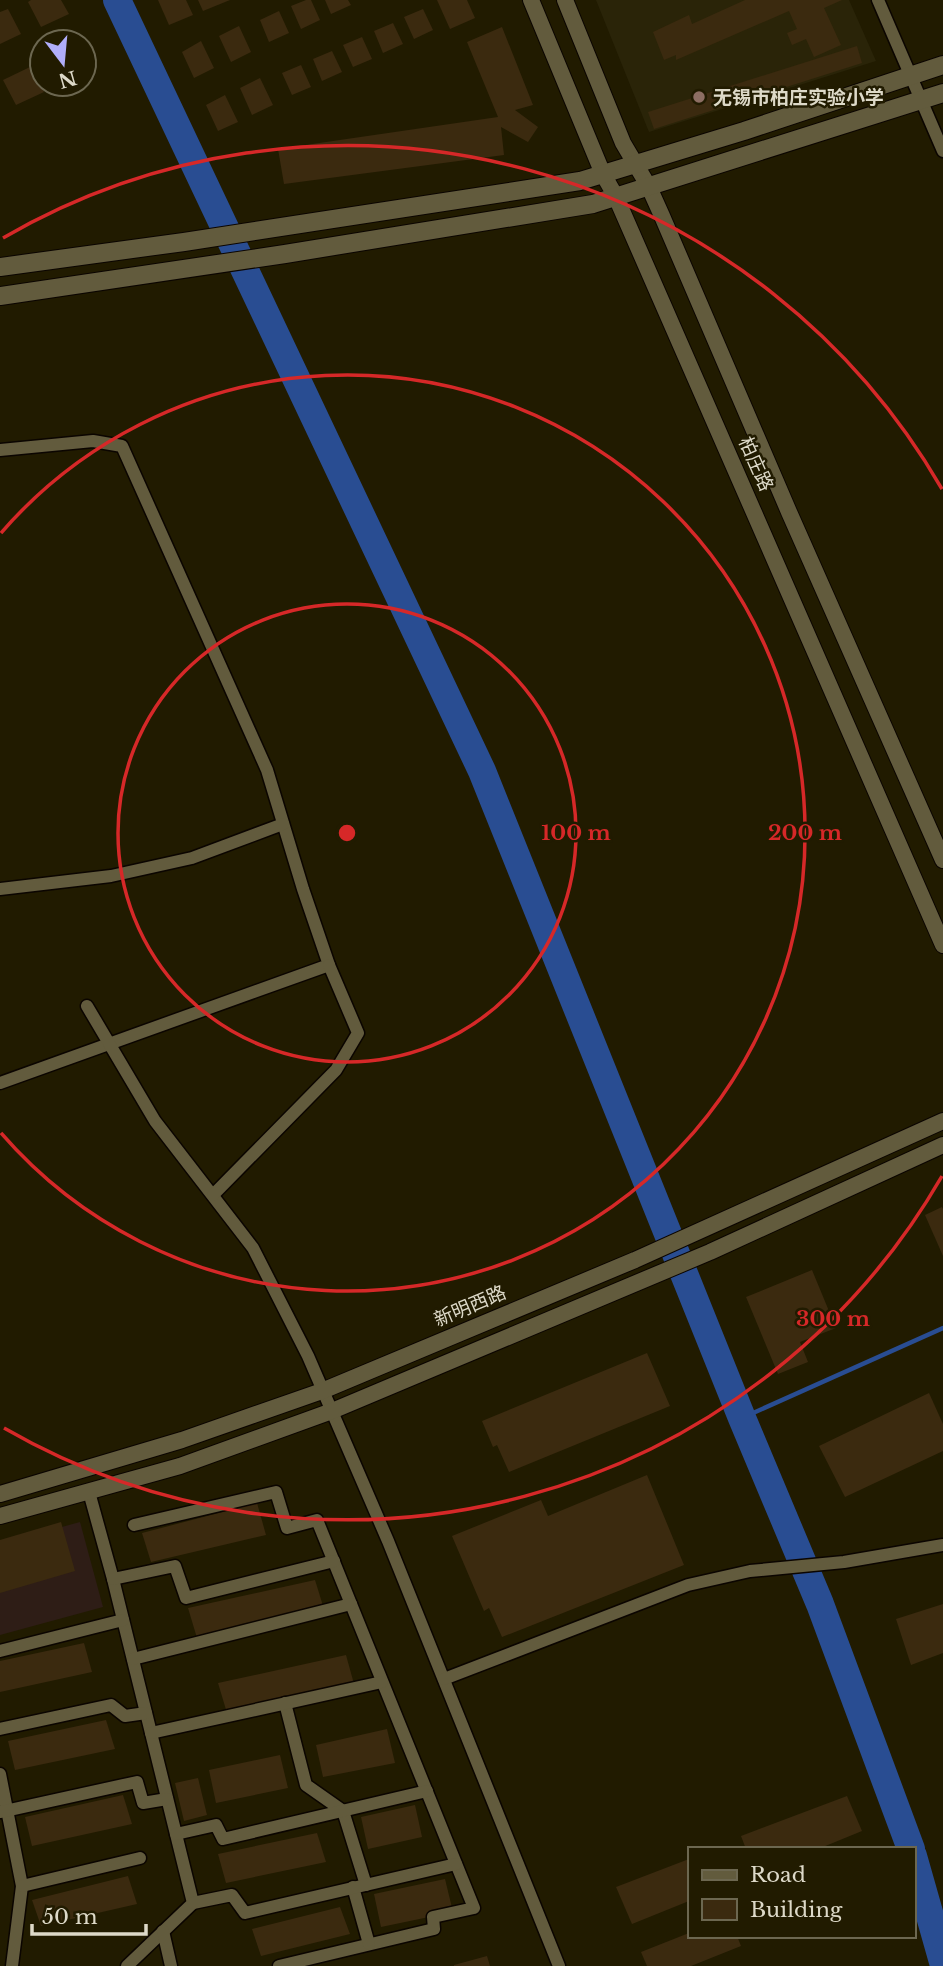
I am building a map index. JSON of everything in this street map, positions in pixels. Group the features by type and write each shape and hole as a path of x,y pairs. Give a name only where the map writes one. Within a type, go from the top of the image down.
{"main road":[{"path":"0,267 184,242 580,181 943,65"},
{"path":"0,296 197,268 593,204 943,93"}],"street":[{"name":"柏庄路","path":"531,0 603,174 616,197 943,945"},
{"name":"柏庄路","path":"565,0 623,143 649,187 943,860"},
{"path":"877,0 943,151"},
{"path":"0,450 93,441 122,446 267,770 329,965 358,1033 336,1070 213,1195"},
{"path":"0,889 111,876 178,861 283,824"},
{"path":"0,1083 329,965"},
{"path":"87,1006 155,1121 253,1248 308,1356 363,1480 559,1966"},
{"name":"新明西路","path":"0,1494 182,1440 322,1391 635,1260 943,1121"},
{"path":"0,1516 180,1466 332,1411 710,1252 943,1145"},
{"path":"89,1492 193,1903"},
{"path":"134,1525 276,1492 287,1528 317,1520 474,1908 433,1917 434,1929 279,1966"},
{"path":"444,1679 688,1585 750,1571 844,1562 943,1545"},
{"path":"113,1579 175,1566 186,1598 334,1561"},
{"path":"133,1659 351,1604"},
{"path":"0,1651 123,1620"},
{"path":"151,1733 382,1682"},
{"path":"285,1703 306,1785 343,1811 369,1944"},
{"path":"0,1729 111,1705 125,1716 146,1713"},
{"path":"0,1774 22,1886 12,1966"},
{"path":"0,1812 137,1782 143,1803 167,1799"},
{"path":"176,1834 216,1825 223,1839 427,1791"},
{"path":"22,1886 140,1858"},
{"path":"127,1966 193,1903 232,1895 245,1913 456,1864"},
{"path":"163,1931 171,1966"}],"shaded area":[{"name":"无锡市柏庄实验小学","path":"596,0 849,0 876,61 649,132"},
{"path":"80,1522 103,1607 0,1635 0,1544"}],"building":[{"path":"61,0 69,14 41,27 28,2"},
{"path":"158,0 186,0 193,15 169,25"},
{"path":"198,0 230,0 203,11"},
{"path":"311,0 320,20 301,29 291,6"},
{"path":"325,0 348,0 351,5 331,14"},
{"path":"437,0 467,0 475,18 450,29"},
{"path":"745,0 842,0 824,8 841,45 814,57 806,39 792,45 787,33 797,29 789,11 676,60 676,55 664,60 653,32 689,15 692,24"},
{"path":"8,9 21,34 0,44 0,12"},
{"path":"423,9 433,30 414,39 404,17"},
{"path":"279,11 289,33 269,42 260,20"},
{"path":"393,23 403,44 383,53 374,31"},
{"path":"239,26 251,52 231,62 219,36"},
{"path":"502,27 533,105 515,110 538,127 528,142 501,127 504,155 284,184 278,149 498,117 467,42"},
{"path":"362,37 372,59 353,67 343,45"},
{"path":"201,41 214,68 194,78 182,52"},
{"path":"857,46 862,63 654,129 648,112"},
{"path":"332,51 342,72 322,81 313,59"},
{"path":"301,65 311,87 292,95 282,73"},
{"path":"28,68 28,98 31,98 16,105 3,80"},
{"path":"260,78 273,105 252,115 240,88"},
{"path":"225,95 238,122 218,131 206,105"},
{"path":"942,1207 943,1209 943,1256 925,1215"},
{"path":"812,1270 836,1328 800,1342 808,1362 778,1374 746,1297"},
{"path":"647,1353 670,1406 509,1472 497,1445 493,1447 482,1421"},
{"path":"929,1393 943,1424 943,1451 845,1497 819,1446"},
{"path":"647,1475 684,1565 502,1637 489,1608 484,1611 452,1536 541,1500 548,1516"},
{"path":"257,1503 266,1535 151,1562 142,1533"},
{"path":"61,1522 75,1571 0,1593 0,1540"},
{"path":"315,1580 324,1609 197,1638 188,1608"},
{"path":"943,1604 943,1653 911,1665 896,1619"},
{"path":"84,1643 92,1672 0,1692 0,1661"},
{"path":"346,1655 354,1684 227,1713 218,1683"},
{"path":"106,1720 115,1749 15,1770 8,1741"},
{"path":"387,1729 395,1763 323,1777 316,1745"},
{"path":"280,1755 288,1788 216,1803 209,1770"},
{"path":"198,1778 207,1815 184,1821 175,1783"},
{"path":"123,1795 132,1824 32,1846 25,1817"},
{"path":"847,1796 862,1831 823,1847 745,1847 741,1836"},
{"path":"415,1805 422,1837 368,1849 361,1817"},
{"path":"317,1833 326,1862 226,1883 218,1854"},
{"path":"688,1859 688,1901 632,1924 616,1887"},
{"path":"128,1876 137,1904 41,1926 32,1900"},
{"path":"445,1879 453,1912 381,1927 374,1894"},
{"path":"340,1907 350,1934 261,1956 252,1929"},
{"path":"688,1933 688,1938 738,1938 741,1946 691,1966 647,1966 641,1952"},
{"path":"487,1956 490,1966 454,1966 454,1965"}],"waterway":[{"path":"117,0 482,771 742,1418 820,1604 910,1847"},
{"path":"742,1418 943,1328"},
{"path":"915,1863 943,1962"}],"place":[{"name":"无锡市柏庄实验小学","path":"699,97"}]}
